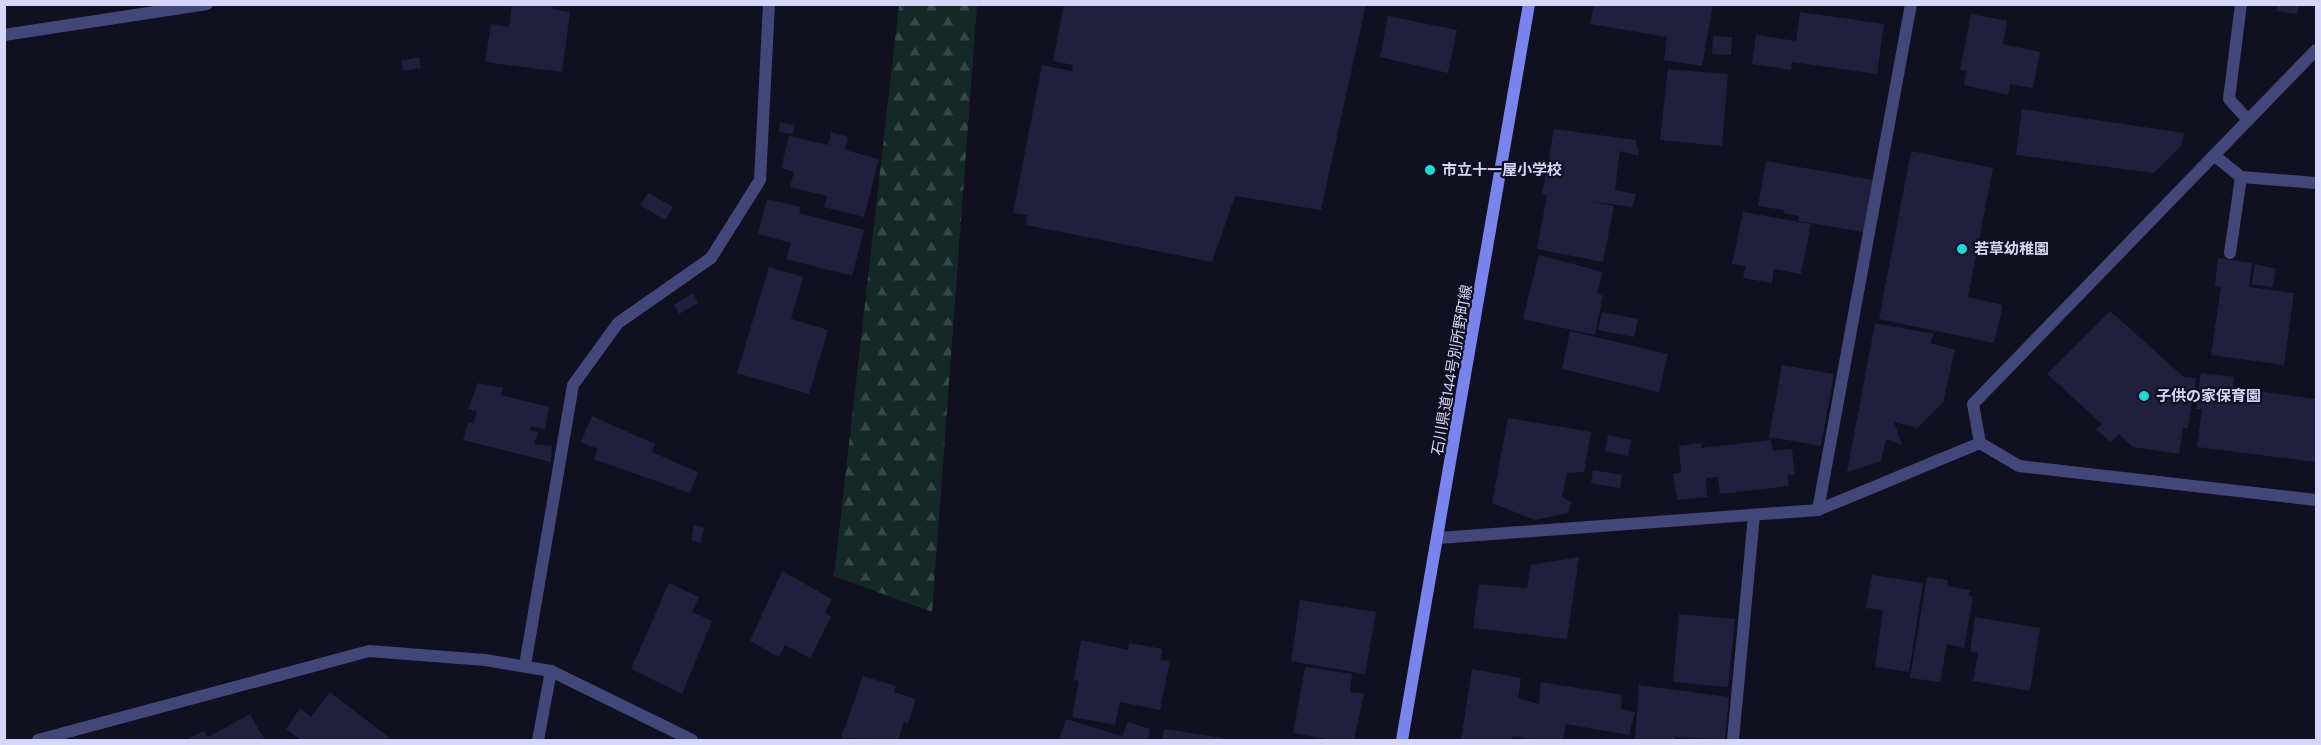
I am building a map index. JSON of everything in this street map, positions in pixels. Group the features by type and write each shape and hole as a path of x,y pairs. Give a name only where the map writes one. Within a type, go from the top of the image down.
{"main road":[{"name":"石川県道144号別所野町線","path":"1402,741 1439,538 1529,4"}],"street":[{"path":"4,35 207,4"},
{"path":"525,665 573,385 618,323 711,258 760,180 769,4"},
{"path":"1818,510 1911,4"},
{"path":"2241,4 2229,99 2248,120"},
{"path":"2316,50 1973,404 1980,443 2019,466 2316,500"},
{"path":"2215,156 2241,177 2316,183"},
{"path":"2230,253 2241,177"},
{"path":"1439,538 1818,510 1980,443"},
{"path":"1733,741 1754,515"},
{"path":"38,741 369,651 525,665 551,671 692,741"},
{"path":"538,741 551,671"}],"green space":[{"path":"899,5 977,5 932,612 834,576"}],"building":[{"path":"512,4 553,4 552,9 570,12 562,72 485,62 491,24 509,27"},
{"path":"1064,4 1366,4 1321,210 1235,196 1212,262 1026,225 1027,215 1013,213 1042,65 1072,71 1073,65 1053,61"},
{"path":"1594,4 1713,5 1702,66 1664,60 1667,37 1590,24"},
{"path":"2278,4 2299,4 2297,14 2276,11"},
{"path":"1800,12 1884,24 1877,74 1792,62 1791,70 1752,64 1756,35 1796,41"},
{"path":"1971,14 2007,21 2003,44 2040,52 2033,88 2010,84 2008,95 1964,85 1966,71 1960,70"},
{"path":"1388,16 1457,30 1448,73 1380,57"},
{"path":"1713,36 1732,37 1731,55 1712,54"},
{"path":"419,57 421,68 404,71 401,61"},
{"path":"1668,69 1728,74 1722,146 1660,140"},
{"path":"2022,109 2184,133 2182,145 2154,173 2016,155"},
{"path":"780,123 794,125 793,134 779,132"},
{"path":"1554,129 1636,140 1639,156 1620,151 1615,190 1636,194 1633,207 1588,201 1614,206 1603,262 1537,249 1547,195 1542,194"},
{"path":"831,132 848,137 845,150 879,159 864,217 824,207 827,196 790,187 794,172 781,168 789,136 828,145"},
{"path":"1911,151 1993,168 1968,297 2003,305 1994,343 1879,319"},
{"path":"1766,161 1873,180 1863,232 1798,221 1799,216 1783,213 1784,210 1758,206"},
{"path":"648,193 673,207 665,220 640,205"},
{"path":"767,199 801,207 799,213 864,230 852,276 786,259 791,243 758,234"},
{"path":"1743,212 1811,224 1801,274 1774,269 1772,283 1743,278 1746,266 1732,264"},
{"path":"1539,255 1603,272 1597,293 1603,296 1595,335 1523,319"},
{"path":"2218,258 2252,263 2249,287 2294,293 2284,365 2211,355 2221,287 2215,286"},
{"path":"2255,264 2276,269 2273,287 2252,284"},
{"path":"769,267 803,277 791,319 828,330 809,394 737,373"},
{"path":"693,293 698,303 679,314 674,305"},
{"path":"2110,311 2184,377 2196,378 2188,428 2183,428 2179,454 2133,447 2119,434 2110,442 2096,429 2102,424 2047,374"},
{"path":"1602,312 1638,319 1634,337 1598,330"},
{"path":"1875,323 1934,334 1930,343 1955,350 1943,402 1917,428 1894,422 1902,445 1886,439 1881,461 1847,472"},
{"path":"1570,331 1668,354 1659,392 1562,369"},
{"path":"1782,365 1834,374 1821,446 1769,437"},
{"path":"2201,373 2234,377 2233,388 2316,399 2316,462 2197,447 2202,409 2196,409"},
{"path":"478,383 503,388 501,395 549,407 545,429 532,426 530,431 538,432 534,444 552,446 551,462 463,440 468,422 474,424 477,411 468,409"},
{"path":"592,416 655,444 652,452 698,472 690,493 593,459 598,449 581,442"},
{"path":"1508,418 1591,432 1584,472 1567,473 1562,497 1572,502 1568,513 1535,520 1492,503"},
{"path":"1608,435 1631,440 1628,456 1605,451"},
{"path":"1771,440 1773,451 1792,449 1795,474 1787,475 1789,486 1720,494 1718,477 1706,478 1707,497 1677,500 1673,474 1681,472 1679,446 1701,443 1701,448"},
{"path":"1593,470 1622,475 1620,488 1591,483"},
{"path":"694,525 704,527 701,543 691,540"},
{"path":"1579,557 1567,639 1473,628 1479,584 1527,588 1531,565"},
{"path":"782,571 832,599 825,612 831,617 810,658 785,645 779,657 750,641"},
{"path":"1872,575 1923,583 1909,672 1875,667 1883,610 1866,608"},
{"path":"1927,577 1948,580 1947,586 1970,590 1969,596 1973,597 1964,648 1947,644 1940,682 1910,678"},
{"path":"669,583 699,597 692,612 712,621 682,694 631,669"},
{"path":"1300,600 1376,612 1365,674 1291,661"},
{"path":"1679,614 1735,619 1728,687 1673,682"},
{"path":"1975,617 2040,628 2030,691 1973,681 1978,653 1970,651"},
{"path":"1081,640 1128,650 1129,643 1163,649 1160,660 1170,661 1160,710 1120,702 1115,725 1072,717 1079,681 1074,680"},
{"path":"1305,667 1352,674 1350,692 1364,693 1354,740 1332,740 1293,733"},
{"path":"1472,669 1521,678 1518,698 1539,704 1541,682 1622,695 1621,709 1635,712 1629,735 1566,724 1563,740 1537,740 1513,736 1511,740 1461,740"},
{"path":"863,676 896,686 894,692 916,699 908,724 904,722 898,740 841,738"},
{"path":"1639,685 1729,697 1725,740 1675,737 1674,740 1635,740"},
{"path":"330,692 392,740 301,740 286,729 300,708 311,717"},
{"path":"250,714 265,740 186,740 204,731 208,737"},
{"path":"1066,719 1122,736 1128,722 1150,729 1147,740 1059,740"},
{"path":"1164,729 1229,739 1229,740 1162,740"}],"place":[{"name":"市立十一屋小学校","path":"1430,170"},
{"name":"若草幼稚園","path":"1962,249"},
{"name":"子供の家保育園","path":"2144,396"}]}
